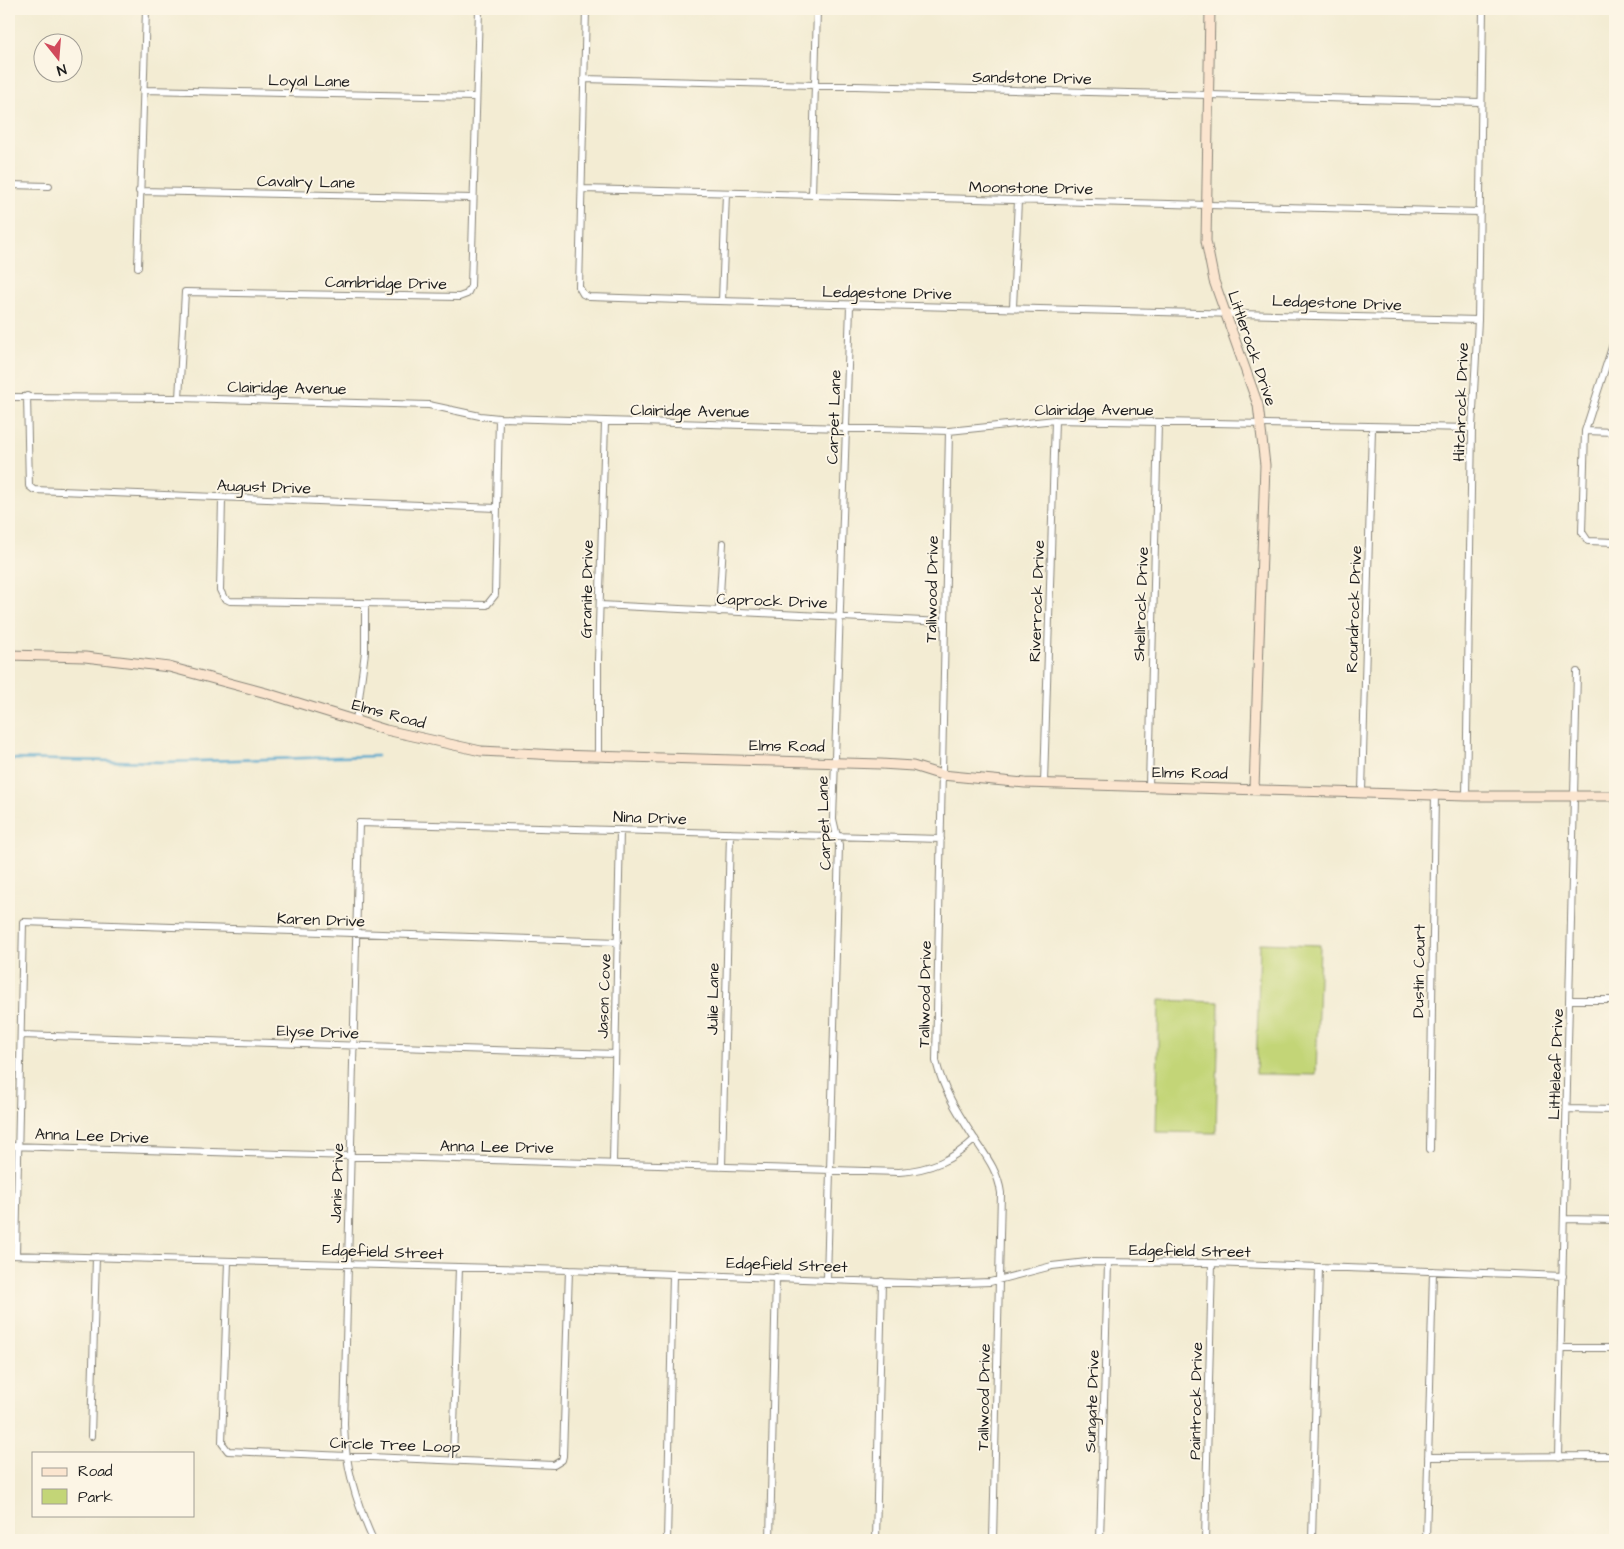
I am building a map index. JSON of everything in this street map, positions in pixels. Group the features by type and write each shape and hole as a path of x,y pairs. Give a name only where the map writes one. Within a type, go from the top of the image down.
{"main road":[{"name":"Littlerock Drive","path":"1210,9 1206,205 1208,257 1214,281 1248,375 1262,424 1265,465 1254,789"},
{"name":"Elms Road","path":"9,655 85,657 168,667 266,693 386,730 481,751 598,756 835,761 913,766 942,775 1044,783 1466,796 1615,796"}],"street":[{"path":"138,268 146,9"},
{"name":"Cambridge Drive","path":"179,398 185,292 459,297 467,294 471,286 472,198 479,9"},
{"name":"Ledgestone Drive","path":"586,9 580,287 583,294 589,297 850,306 1013,307 1478,320"},
{"path":"812,195 817,9"},
{"name":"Hitchrock Drive","path":"1466,796 1472,428 1478,320 1480,102 1483,9"},
{"name":"Sandstone Drive","path":"584,79 1480,102"},
{"name":"Loyal Lane","path":"142,90 475,97"},
{"path":"9,185 49,186"},
{"name":"Moonstone Drive","path":"582,189 1479,212"},
{"name":"Cavalry Lane","path":"139,191 472,198"},
{"path":"722,302 726,193"},
{"path":"1013,307 1018,200"},
{"name":"Carpet Lane","path":"828,1279 839,855 833,819 850,306"},
{"path":"1615,338 1585,431 1582,532 1584,538 1594,542 1615,542"},
{"name":"August Drive","path":"27,396 30,488 222,499 497,508"},
{"name":"Clairidge Avenue","path":"9,397 179,398 429,404 480,416 499,418 949,431 1055,420 1372,428"},
{"path":"222,499 220,590 221,594 230,601 480,606 488,604 495,595 499,418"},
{"name":"Riverrock Drive","path":"1044,783 1055,420"},
{"name":"Granite Drive","path":"598,756 604,422"},
{"name":"Shellrock Drive","path":"1149,786 1158,423"},
{"path":"1372,428 1472,428"},
{"name":"Roundrock Drive","path":"1362,792 1372,428"},
{"name":"Tallwood Drive","path":"949,431 936,1061 948,1095 989,1159 999,1180 1001,1193 994,1540"},
{"path":"1585,431 1615,432"},
{"path":"720,612 723,543"},
{"path":"356,721 365,652 365,604"},
{"name":"Caprock Drive","path":"600,605 944,622"},
{"name":"Littleleaf Drive","path":"1558,1457 1563,1348 1564,1219 1571,1000 1577,672"},
{"name":"Dustin Court","path":"1430,1149 1435,794"},
{"name":"Nina Drive","path":"359,823 941,839"},
{"name":"Janis Drive","path":"359,823 344,1424 346,1457 355,1494 373,1540"},
{"name":"Jason Cove","path":"613,1162 620,830"},
{"name":"Julie Lane","path":"722,1166 730,833"},
{"name":"Karen Drive","path":"21,1035 23,922 618,942"},
{"path":"1571,1000 1615,1000"},
{"path":"12,1255 21,1035"},
{"name":"Elyse Drive","path":"21,1035 615,1054"},
{"path":"1567,1109 1615,1110"},
{"name":"Anna Lee Drive","path":"9,1146 351,1157 613,1162 914,1171 931,1167 954,1157 975,1139"},
{"path":"1564,1219 1615,1220"},
{"name":"Edgefield Street","path":"12,1255 568,1270 970,1284 1000,1280 1070,1263 1212,1262 1563,1276"},
{"path":"91,1436 96,1257"},
{"name":"Circle Tree Loop","path":"228,1261 224,1447 230,1452 554,1465 562,1460 568,1270"},
{"name":"Paintrock Drive","path":"1206,1540 1212,1262"},
{"name":"Sungate Drive","path":"1100,1540 1108,1263"},
{"path":"453,1460 459,1267"},
{"path":"1312,1540 1319,1267"},
{"path":"1426,1540 1433,1271"},
{"path":"667,1540 673,1274"},
{"path":"770,1540 776,1277"},
{"path":"876,1540 882,1281"},
{"path":"1563,1348 1615,1348"},
{"path":"1428,1457 1615,1456"}],"green space":[{"path":"1260,943 1320,945 1316,1075 1256,1074"},
{"path":"1159,1000 1219,1002 1216,1133 1156,1132"}],"waterway":[{"path":"9,623 12,638"},
{"path":"9,693 11,667"},
{"path":"9,759 163,762 377,756"}]}
